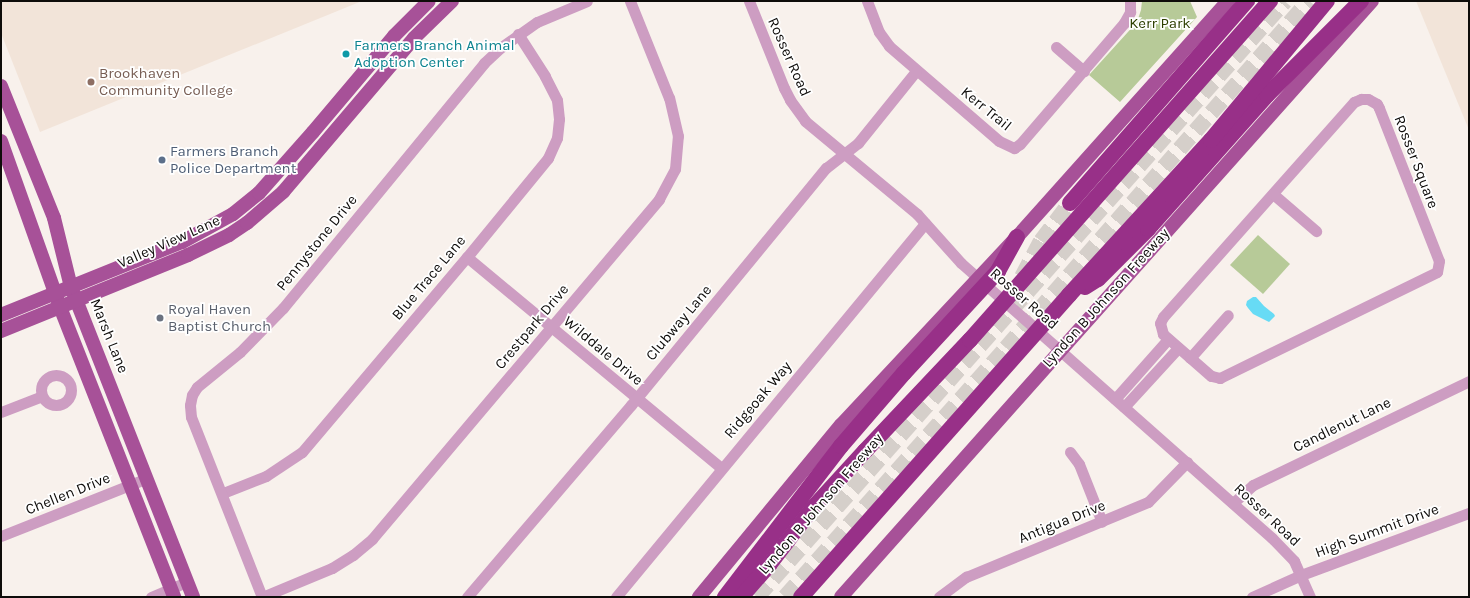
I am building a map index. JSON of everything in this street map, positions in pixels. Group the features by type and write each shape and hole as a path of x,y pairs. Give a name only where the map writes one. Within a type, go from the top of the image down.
{"highway":[{"path":"1070,202 1247,1"},
{"name":"Lyndon B Johnson Freeway","path":"741,597 769,565 812,509 970,340 1270,1"},
{"name":"Lyndon B Johnson Freeway","path":"801,597 1069,295 1211,140 1327,1"},
{"path":"1069,295 1098,279 1148,229 1267,95 1361,1"},
{"path":"725,597 841,446 904,373 998,271 1018,237"},
{"path":"812,597 840,553"}],"main road":[{"name":"Valley View Lane","path":"1,315 182,242 215,225 251,200 304,142 394,36 429,1"},
{"name":"Valley View Lane","path":"1,331 188,255 229,235 261,212 306,166 414,38 452,1"},
{"path":"699,597 841,425 1018,237 1228,1"},
{"name":"Lyndon B Johnson Freeway","path":"841,597 1372,1"},
{"name":"Marsh Lane","path":"1,86 54,218 71,287 192,597"},
{"path":"338,102 350,112"},
{"path":"1,141 55,294 173,593"},
{"path":"251,200 261,212"},
{"path":"182,242 188,255"},
{"path":"151,537 166,531"}],"street":[{"name":"Pennystone Drive","path":"262,597 223,493 191,417 190,405 192,395 202,382 240,352 283,308 484,63 518,34 550,16 587,1"},
{"name":"Crestpark Drive","path":"262,597 332,568 352,555 372,539 552,328 659,199 675,169 678,136 675,118 669,98 630,1"},
{"name":"Rosser Road","path":"749,1 790,100 805,121 925,223 948,250 968,270 1187,462 1284,550 1294,561 1310,597"},
{"name":"Kerr Trail","path":"867,1 884,40 916,71 999,141 1014,148 1020,144 1124,23 1130,12 1130,1"},
{"name":"Blue Trace Lane","path":"223,493 266,476 302,452 467,257 548,158 557,138 560,119 557,100 545,76 518,34"},
{"path":"1056,47 1084,71"},
{"name":"Clubway Lane","path":"468,597 636,398 826,168 858,143 916,71"},
{"name":"Rosser Square","path":"1368,99 1377,104 1439,261 1439,268 1436,272 1220,378 1211,376 1168,339 1161,329 1160,323 1163,317 1354,102 1368,99"},
{"path":"1273,194 1316,231"},
{"name":"Ridgeoak Way","path":"616,597 721,468 925,223"},
{"name":"Wilddale Drive","path":"467,257 721,468"},
{"path":"1190,358 1228,314"},
{"path":"1120,403 1168,339"},
{"path":"1120,403 1178,348"},
{"name":"Candlenut Lane","path":"1233,503 1254,484 1469,381"},
{"path":"1,412 42,396"},
{"path":"1070,452 1079,464 1102,522"},
{"name":"Antigua Drive","path":"939,597 966,577 1148,502 1187,462"},
{"name":"Chellen Drive","path":"1,536 146,479"},
{"name":"High Summit Drive","path":"1252,597 1301,575 1469,513"},
{"path":"152,597 173,593 187,582"}],"shaded area":[{"name":"Brookhaven Community College","path":"1,1 362,1 40,132 1,33"},
{"path":"1416,1 1469,1 1469,130"}],"green space":[{"name":"Kerr Park","path":"1142,1 1190,1 1197,17 1120,102 1089,75 1137,22"},
{"path":"1258,235 1290,264 1263,294 1230,265"}],"water":[{"path":"1253,297 1256,297 1274,314 1275,316 1269,322 1253,314 1246,305 1247,301"}],"tunnel":[{"path":"757,597 1285,1"},
{"path":"785,597 1006,348 1309,1"},
{"path":"1022,277 1041,241 1070,203"}],"place":[{"name":"Farmers Branch Animal Adoption Center","path":"346,54"},
{"name":"Brookhaven Community College","path":"91,82"},
{"name":"Farmers Branch Police Department","path":"162,160"},
{"name":"Royal Haven Baptist Church","path":"160,318"}]}
